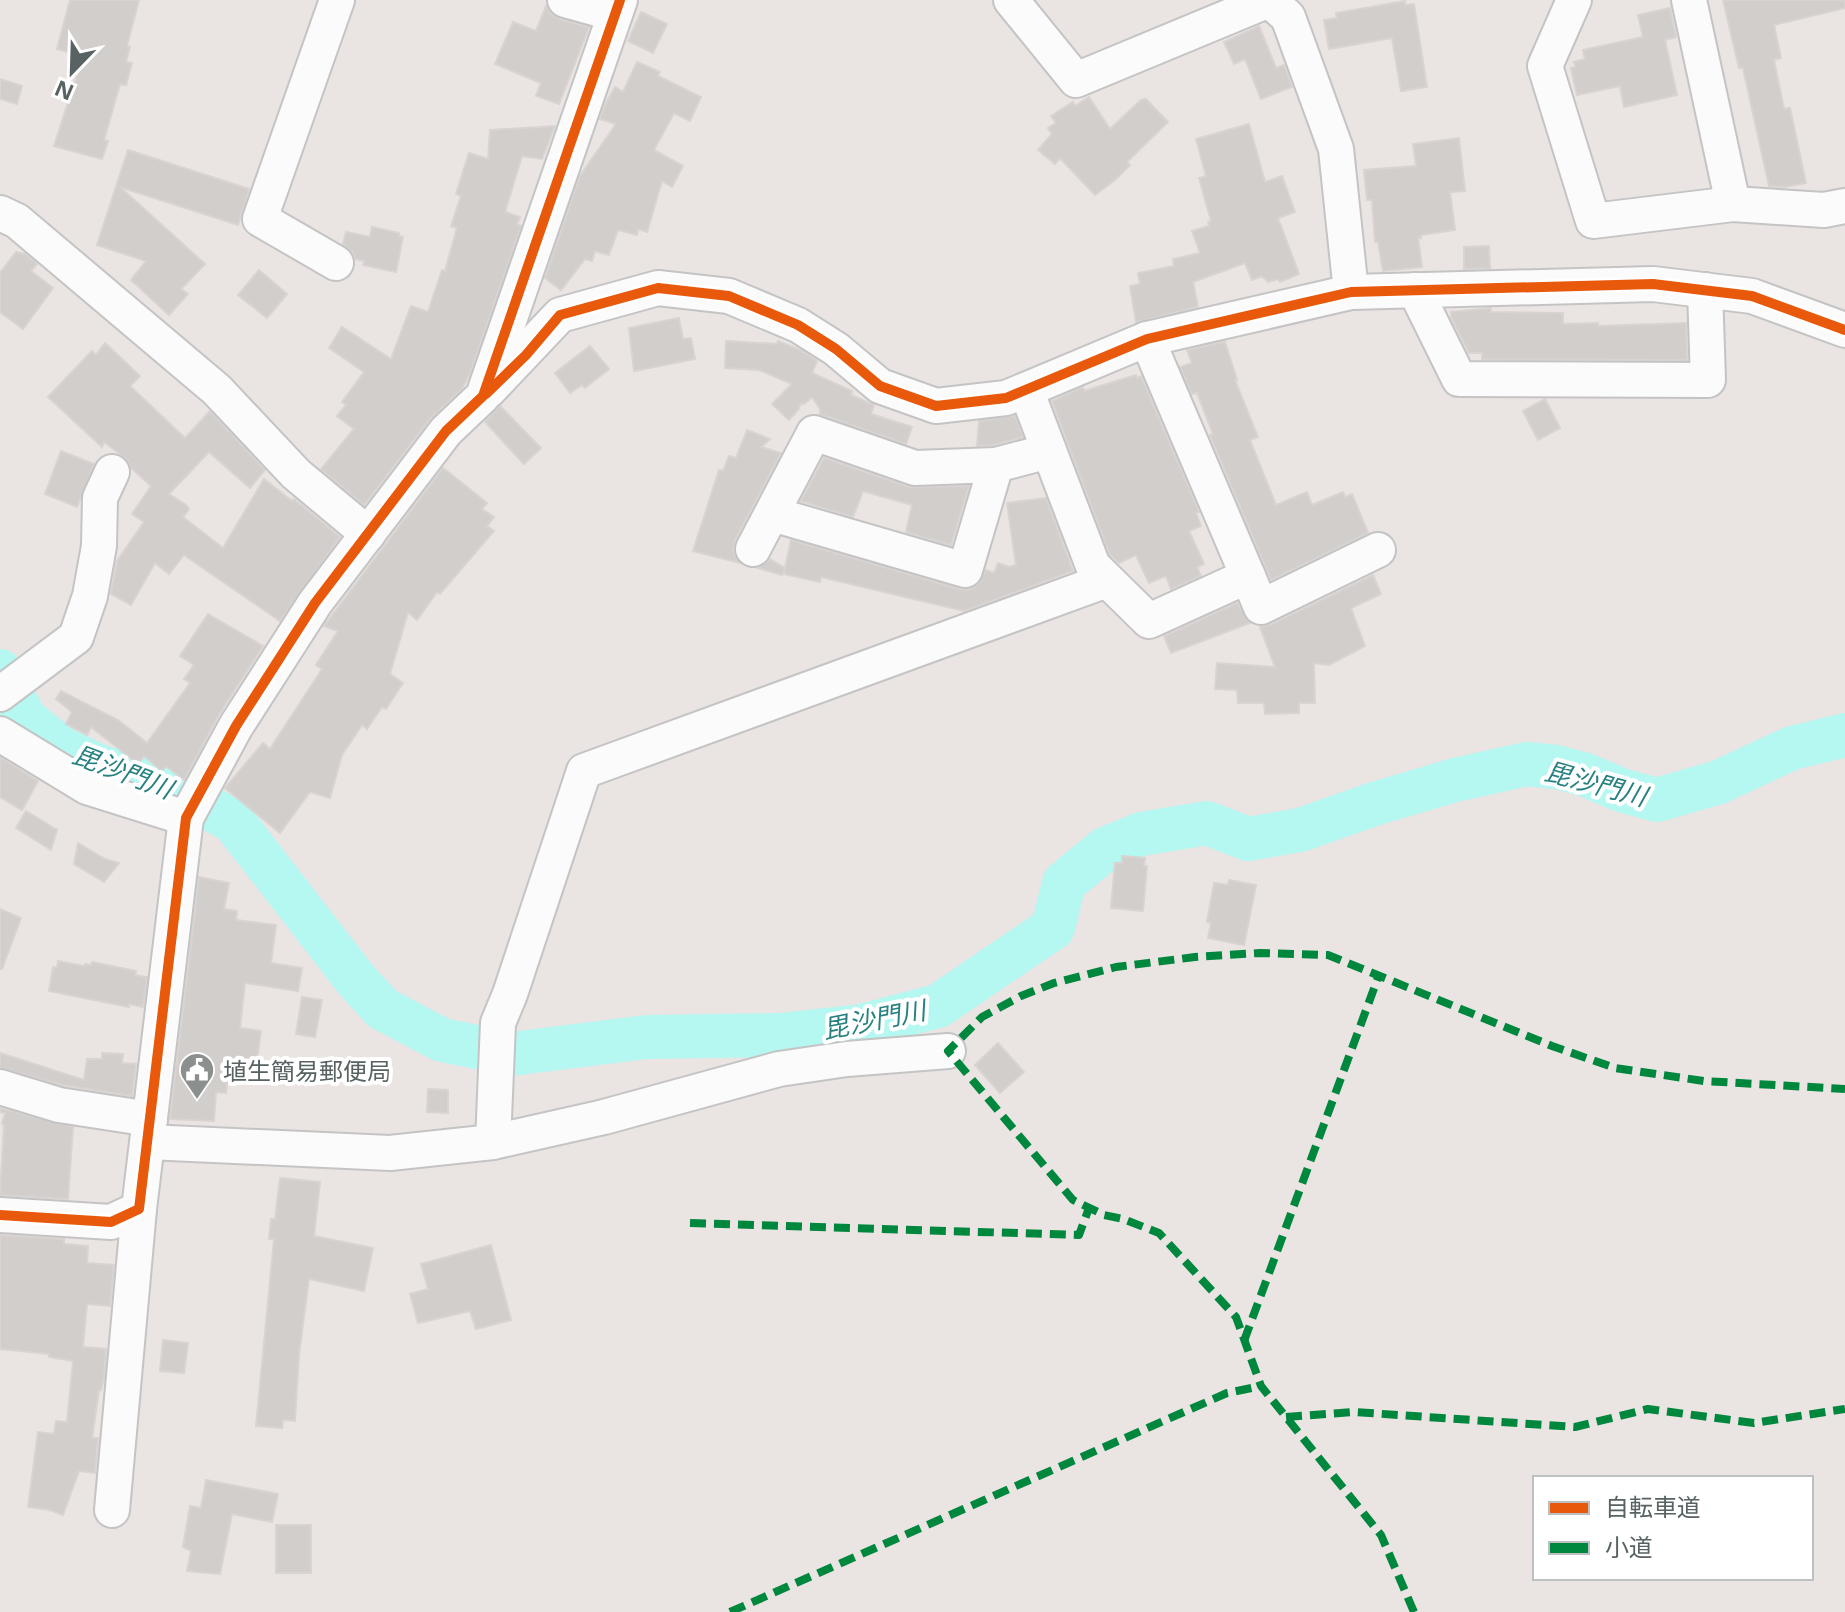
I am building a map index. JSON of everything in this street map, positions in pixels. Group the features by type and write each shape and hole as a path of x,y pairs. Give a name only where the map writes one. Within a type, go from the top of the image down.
{"street":[{"path":"336,263 260,219 337,0"},
{"path":"483,396 617,7 565,0"},
{"path":"1011,0 1076,80 1269,0 1288,17 1336,149 1351,292"},
{"path":"1574,0 1545,66 1593,221 1733,204 1824,210 1845,206"},
{"path":"1689,0 1733,204"},
{"path":"0,213 17,221 217,390 296,474 368,534"},
{"path":"112,1510 139,1209 186,818 236,726 315,603 446,431 526,355 560,315 658,288 729,296 798,325 836,349 880,386 936,406 1006,398 1147,339 1351,292 1653,284 1752,296 1845,330"},
{"path":"1415,290 1459,379 1708,380 1705,290"},
{"path":"1147,339 1261,607 1378,550"},
{"path":"1026,390 1093,566 1149,621 1248,576"},
{"path":"753,549 814,433 915,468 996,465 1049,451"},
{"path":"772,514 965,570 996,465"},
{"path":"0,694 76,637 90,596 99,546 100,498 112,472"},
{"path":"493,1142 498,1023 584,771 1107,580"},
{"path":"0,734 87,787 186,818"},
{"path":"0,1087 149,1131 390,1153 493,1142 604,1117 779,1069 847,1059 948,1051"},
{"path":"0,1215 111,1222 139,1209"}],"building":[{"path":"70,0 139,0 127,46 130,47 126,62 132,63 126,85 120,84 104,140 108,141 102,159 54,146 83,56 57,49"},
{"path":"1723,0 1845,0 1845,8 1774,25 1781,58 1774,60 1784,109 1790,108 1806,183 1769,186 1743,68 1739,68"},
{"path":"1405,1 1405,5 1414,4 1427,87 1401,91 1392,38 1329,49 1324,20 1337,18 1336,13"},
{"path":"546,6 559,19 589,27 559,104 536,96 541,83 495,64 513,22 536,31"},
{"path":"1670,8 1676,37 1665,40 1677,95 1624,107 1620,86 1577,95 1571,68 1576,67 1574,62 1585,59 1583,50 1643,37 1638,15"},
{"path":"641,12 667,24 653,53 628,41"},
{"path":"1259,26 1276,68 1284,65 1292,87 1261,99 1245,59 1234,64 1224,42"},
{"path":"637,62 701,97 690,121 674,113 654,150 683,166 672,187 662,181 647,232 638,229 637,235 618,230 609,255 595,251 592,261 585,259 561,290 545,278 580,176 616,124 600,119 605,105 615,87 623,92"},
{"path":"0,79 22,86 17,104 0,99"},
{"path":"1089,97 1110,129 1141,100 1146,99 1168,122 1127,162 1130,165 1115,180 1095,195 1060,158 1055,164 1038,150 1052,134 1048,128 1056,123 1051,116 1073,102 1075,106"},
{"path":"1249,124 1265,182 1282,176 1295,212 1278,218 1299,274 1280,282 1278,279 1268,282 1262,276 1252,280 1245,263 1193,282 1198,307 1136,322 1130,286 1140,284 1138,273 1174,266 1173,259 1200,253 1192,231 1209,226 1208,222 1211,221 1199,178 1206,176 1196,139"},
{"path":"555,126 542,159 522,156 505,212 520,217 517,224 521,226 462,389 430,419 364,505 321,469 354,429 337,416 346,405 342,402 364,372 329,348 342,327 391,359 411,306 428,312 442,270 445,271 457,228 451,226 461,196 456,194 469,153 488,159 490,130"},
{"path":"1459,138 1465,191 1450,192 1455,230 1418,238 1422,267 1383,271 1378,242 1375,242 1372,200 1367,200 1364,170 1416,166 1413,144"},
{"path":"128,150 249,189 238,225 120,187 205,264 181,289 188,294 169,315 131,280 146,261 97,245"},
{"path":"372,227 399,233 403,237 396,272 363,265 364,261 355,259 353,252 343,244 346,232 370,237"},
{"path":"1489,246 1490,268 1464,269 1464,247"},
{"path":"16,252 25,254 37,264 31,271 53,288 23,329 0,312 0,273"},
{"path":"259,270 287,294 267,318 238,295"},
{"path":"1491,308 1491,312 1563,313 1563,324 1686,323 1687,360 1482,359 1482,353 1469,353 1451,312"},
{"path":"679,318 683,339 691,338 695,359 634,371 629,328"},
{"path":"726,341 777,344 778,341 802,351 817,361 812,373 874,405 871,414 912,427 906,444 820,414 812,397 801,403 789,420 772,404 792,384 759,370 725,368"},
{"path":"1225,342 1235,380 1258,437 1250,440 1276,505 1307,492 1312,505 1343,492 1345,497 1352,494 1368,533 1271,580 1210,435 1213,434 1197,393 1192,394 1180,367 1192,363 1187,350"},
{"path":"105,343 140,376 130,386 185,438 210,411 265,470 250,488 209,452 169,494 189,509 183,517 223,548 264,479 340,537 280,621 184,555 169,574 155,563 131,605 111,594 117,561 144,522 132,514 151,486 131,468 128,460 104,442 102,447 48,397 92,351 96,355"},
{"path":"590,346 609,369 585,388 582,385 570,393 555,373"},
{"path":"1136,375 1137,378 1141,376 1199,512 1196,513 1201,526 1189,531 1204,564 1197,567 1201,576 1171,589 1166,576 1149,583 1136,555 1119,563 1110,555 1052,401 1083,387 1084,391"},
{"path":"1545,399 1560,428 1538,440 1523,411"},
{"path":"500,406 541,448 524,464 485,422"},
{"path":"1015,416 1023,437 977,446 979,421"},
{"path":"747,430 770,439 761,447 781,453 735,540 733,551 740,563 693,551 719,470 723,471 729,456 736,458"},
{"path":"61,451 94,464 77,507 45,494"},
{"path":"824,458 909,487 969,486 951,545 906,532 912,505 863,491 853,517 801,501"},
{"path":"443,468 487,503 482,509 494,517 487,526 494,531 440,594 437,592 417,620 408,612 390,674 403,683 386,709 382,707 367,729 362,725 342,755 330,798 310,792 280,833 225,788 263,743 270,749 322,669 316,665 338,631 324,626"},
{"path":"1046,498 1073,571 964,611 821,577 820,582 784,574 791,540 969,590 979,584 986,570 994,573 998,563 1009,567 1016,565 1007,503"},
{"path":"770,559 785,568 782,575 758,568"},
{"path":"1373,575 1381,594 1351,608 1365,646 1329,665 1314,663 1315,703 1299,703 1299,713 1265,714 1264,703 1238,703 1237,690 1215,689 1217,663 1275,667 1260,627"},
{"path":"1237,603 1250,623 1171,653 1164,636"},
{"path":"208,614 263,646 218,716 184,780 166,766 162,771 144,756 138,764 91,727 87,735 66,724 72,712 56,699 61,691 118,720 147,743 190,683 184,679 194,665 180,656"},
{"path":"0,757 38,781 22,810 0,797"},
{"path":"26,811 57,830 51,850 16,828"},
{"path":"78,843 105,859 119,863 104,882 74,864"},
{"path":"1122,856 1145,858 1143,911 1111,908 1115,863 1122,863"},
{"path":"199,877 229,883 224,909 237,911 236,920 276,925 271,963 302,968 298,991 245,983 240,1028 261,1031 257,1061 230,1058 226,1093 216,1092 214,1121 170,1119"},
{"path":"1229,880 1256,885 1244,945 1208,938 1211,923 1207,922 1214,883 1228,885"},
{"path":"0,909 21,918 2,969 0,969"},
{"path":"58,961 84,966 92,962 136,971 135,975 147,977 143,1007 49,991 53,967 57,968"},
{"path":"302,997 322,1000 315,1037 296,1034"},
{"path":"998,1043 1024,1072 1000,1093 975,1065"},
{"path":"0,1053 84,1080 87,1059 102,1059 102,1053 123,1054 122,1063 136,1064 132,1096 63,1085 0,1068"},
{"path":"428,1089 448,1090 448,1113 427,1112"},
{"path":"0,1108 73,1127 68,1199 0,1195 5,1113 0,1112"},
{"path":"280,1178 320,1182 314,1236 373,1248 364,1291 309,1279 299,1354 295,1421 283,1420 282,1428 256,1426 274,1239 269,1239"},
{"path":"0,1235 64,1239 64,1244 88,1246 87,1263 114,1265 110,1306 87,1304 83,1347 106,1349 104,1378 99,1390 92,1438 98,1438 95,1473 79,1471 63,1515 28,1507 38,1432 54,1434 56,1421 67,1422 73,1361 49,1357 49,1354 0,1349"},
{"path":"491,1245 511,1320 476,1329 470,1311 418,1323 410,1294 428,1289 421,1264"},
{"path":"163,1340 188,1343 184,1373 160,1371"},
{"path":"206,1480 278,1494 272,1522 232,1514 220,1574 187,1571 191,1551 183,1547 190,1506 201,1508"},
{"path":"276,1525 311,1525 311,1573 276,1573"}],"waterway":[{"name":"毘沙門川","path":"0,671 25,719 61,748 101,767 166,785 233,821 357,981 383,1009 442,1040 511,1054 647,1037 780,1035 861,1026 938,1006 1053,928 1064,883 1105,849 1141,834 1207,823 1248,839 1300,830 1455,780 1527,764 1586,775 1621,790 1657,800 1719,782 1792,748 1845,735"}],"marked path":[{"path":"1414,1612 1381,1535 1261,1386 1236,1317 1159,1233 1104,1215 1073,1200 948,1051 982,1017 1021,996 1054,983 1116,967 1260,953 1328,955 1552,1046 1615,1068 1704,1081 1845,1089"},
{"path":"1244,1341 1379,975"},
{"path":"690,1223 1079,1235 1089,1208"},
{"path":"730,1612 1227,1393 1261,1386"},
{"path":"1286,1417 1354,1412 1575,1427 1648,1409 1754,1423 1845,1409"}],"cycle path":[{"path":"0,1215 111,1222 139,1209 186,818 236,726 315,603 446,431 483,396 620,0"},
{"path":"486,394 526,355 560,315 658,288 729,296 798,325 836,349 880,386 936,406 1006,398 1147,339 1351,292 1653,284 1752,296 1845,330"}],"place":[{"name":"埴生簡易郵便局","path":"197,1101"}]}
